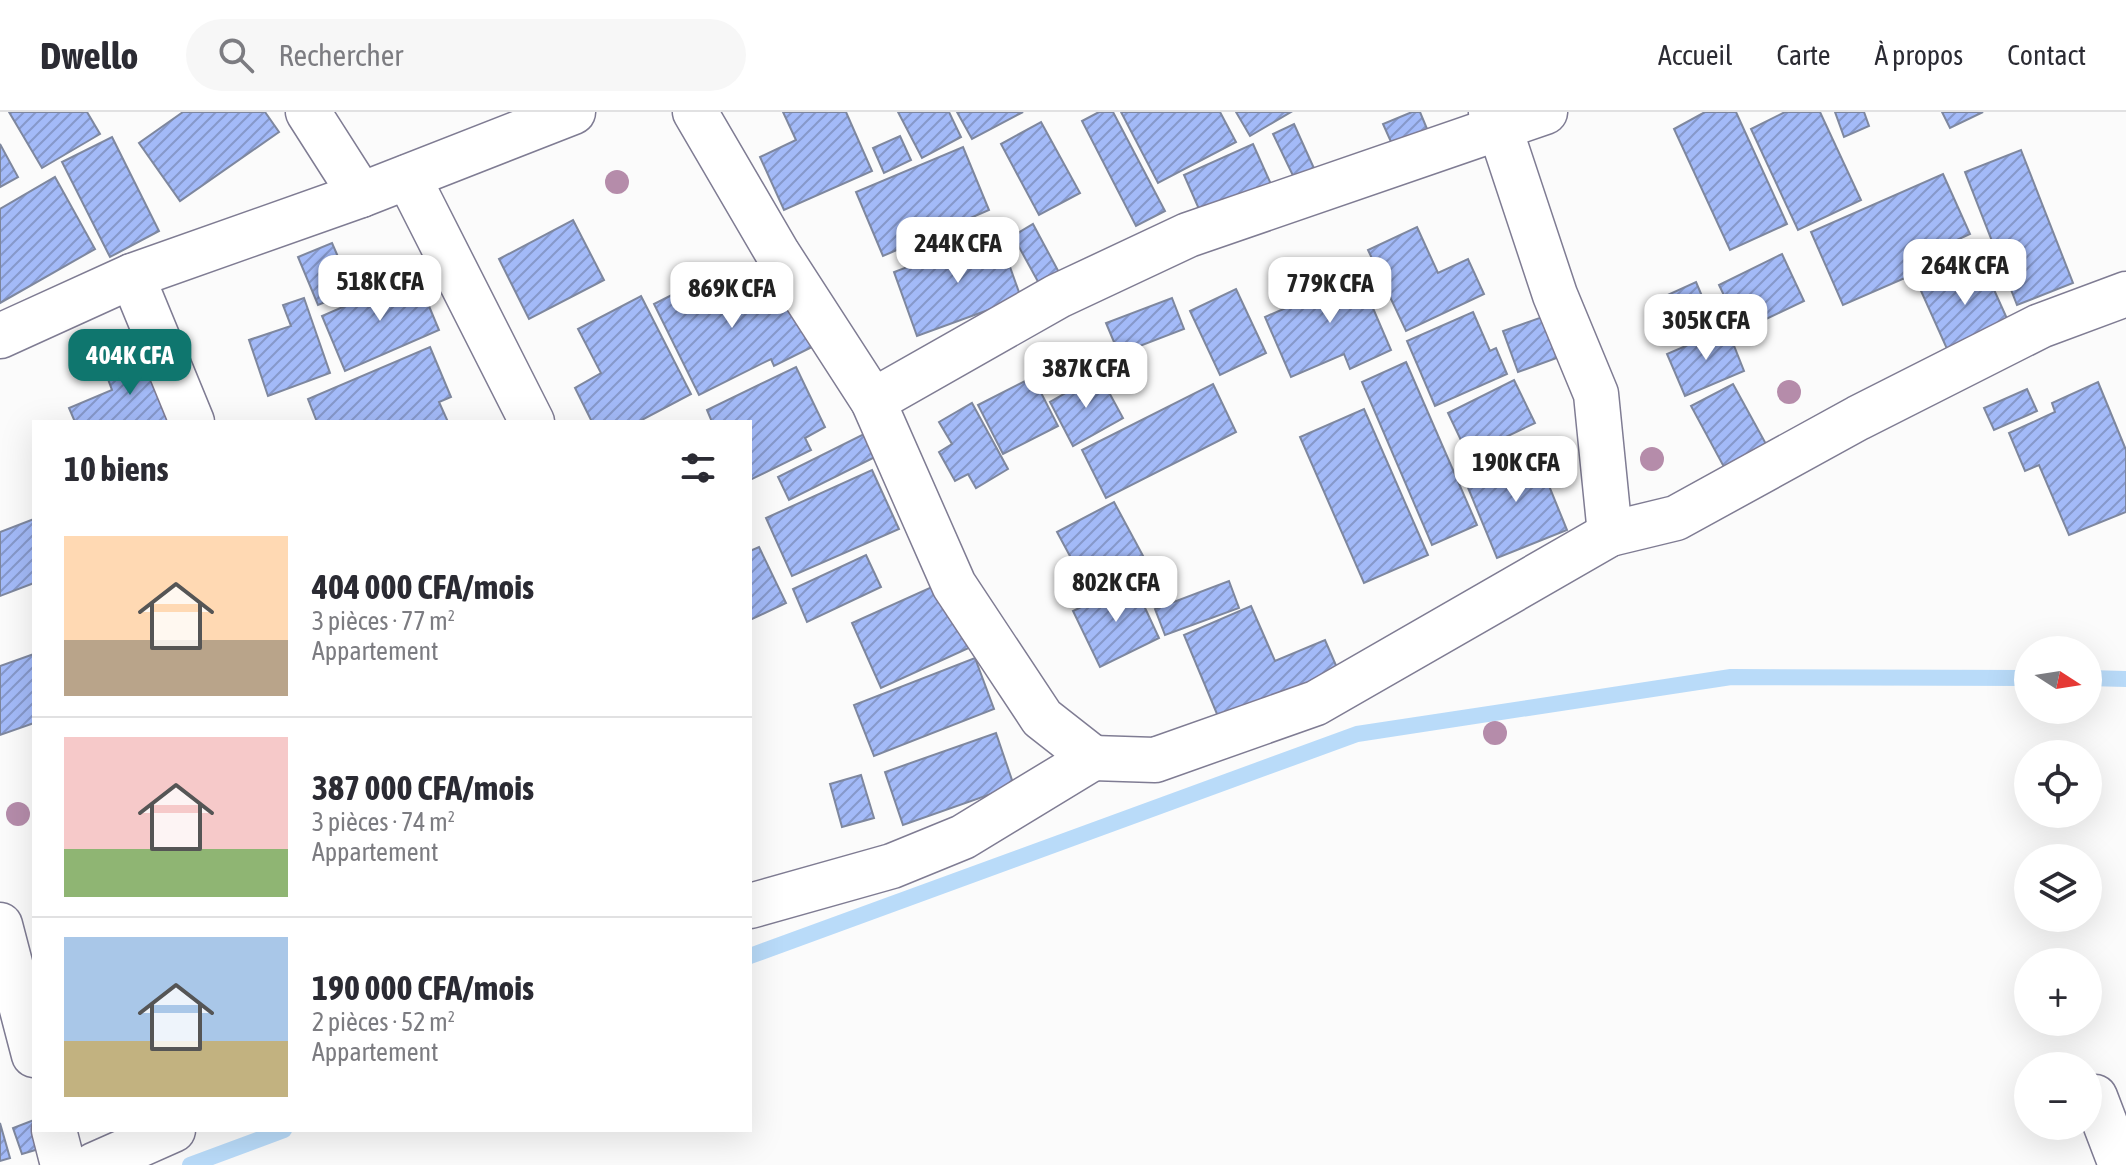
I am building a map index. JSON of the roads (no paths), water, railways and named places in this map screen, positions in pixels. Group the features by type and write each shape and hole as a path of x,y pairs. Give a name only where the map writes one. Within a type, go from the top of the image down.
{"street":[{"path":"308,112 361,195"},
{"path":"0,336 132,276 361,195 573,112"},
{"path":"695,112 778,254 873,401 954,585 1042,718 1093,758"},
{"path":"873,401 1058,296 1188,235 1496,120 1545,112"},
{"path":"1496,120 1555,295 1596,394 1610,534"},
{"path":"408,177 531,420"},
{"path":"132,276 191,420"},
{"path":"752,905 892,866 963,837 1093,758 1155,760 1316,703 1610,534 1676,518 1858,418 2040,326 2126,294"},
{"path":"0,925 32,1047"},
{"path":"2102,1115 2121,1165"},
{"path":"55,1132 63,1165"},
{"path":"94,1165 168,1132"}],"waterway":[{"path":"752,955 1357,734 1731,677 2014,678"},
{"path":"2102,678 2126,679"},
{"path":"190,1165 279,1132"}]}
